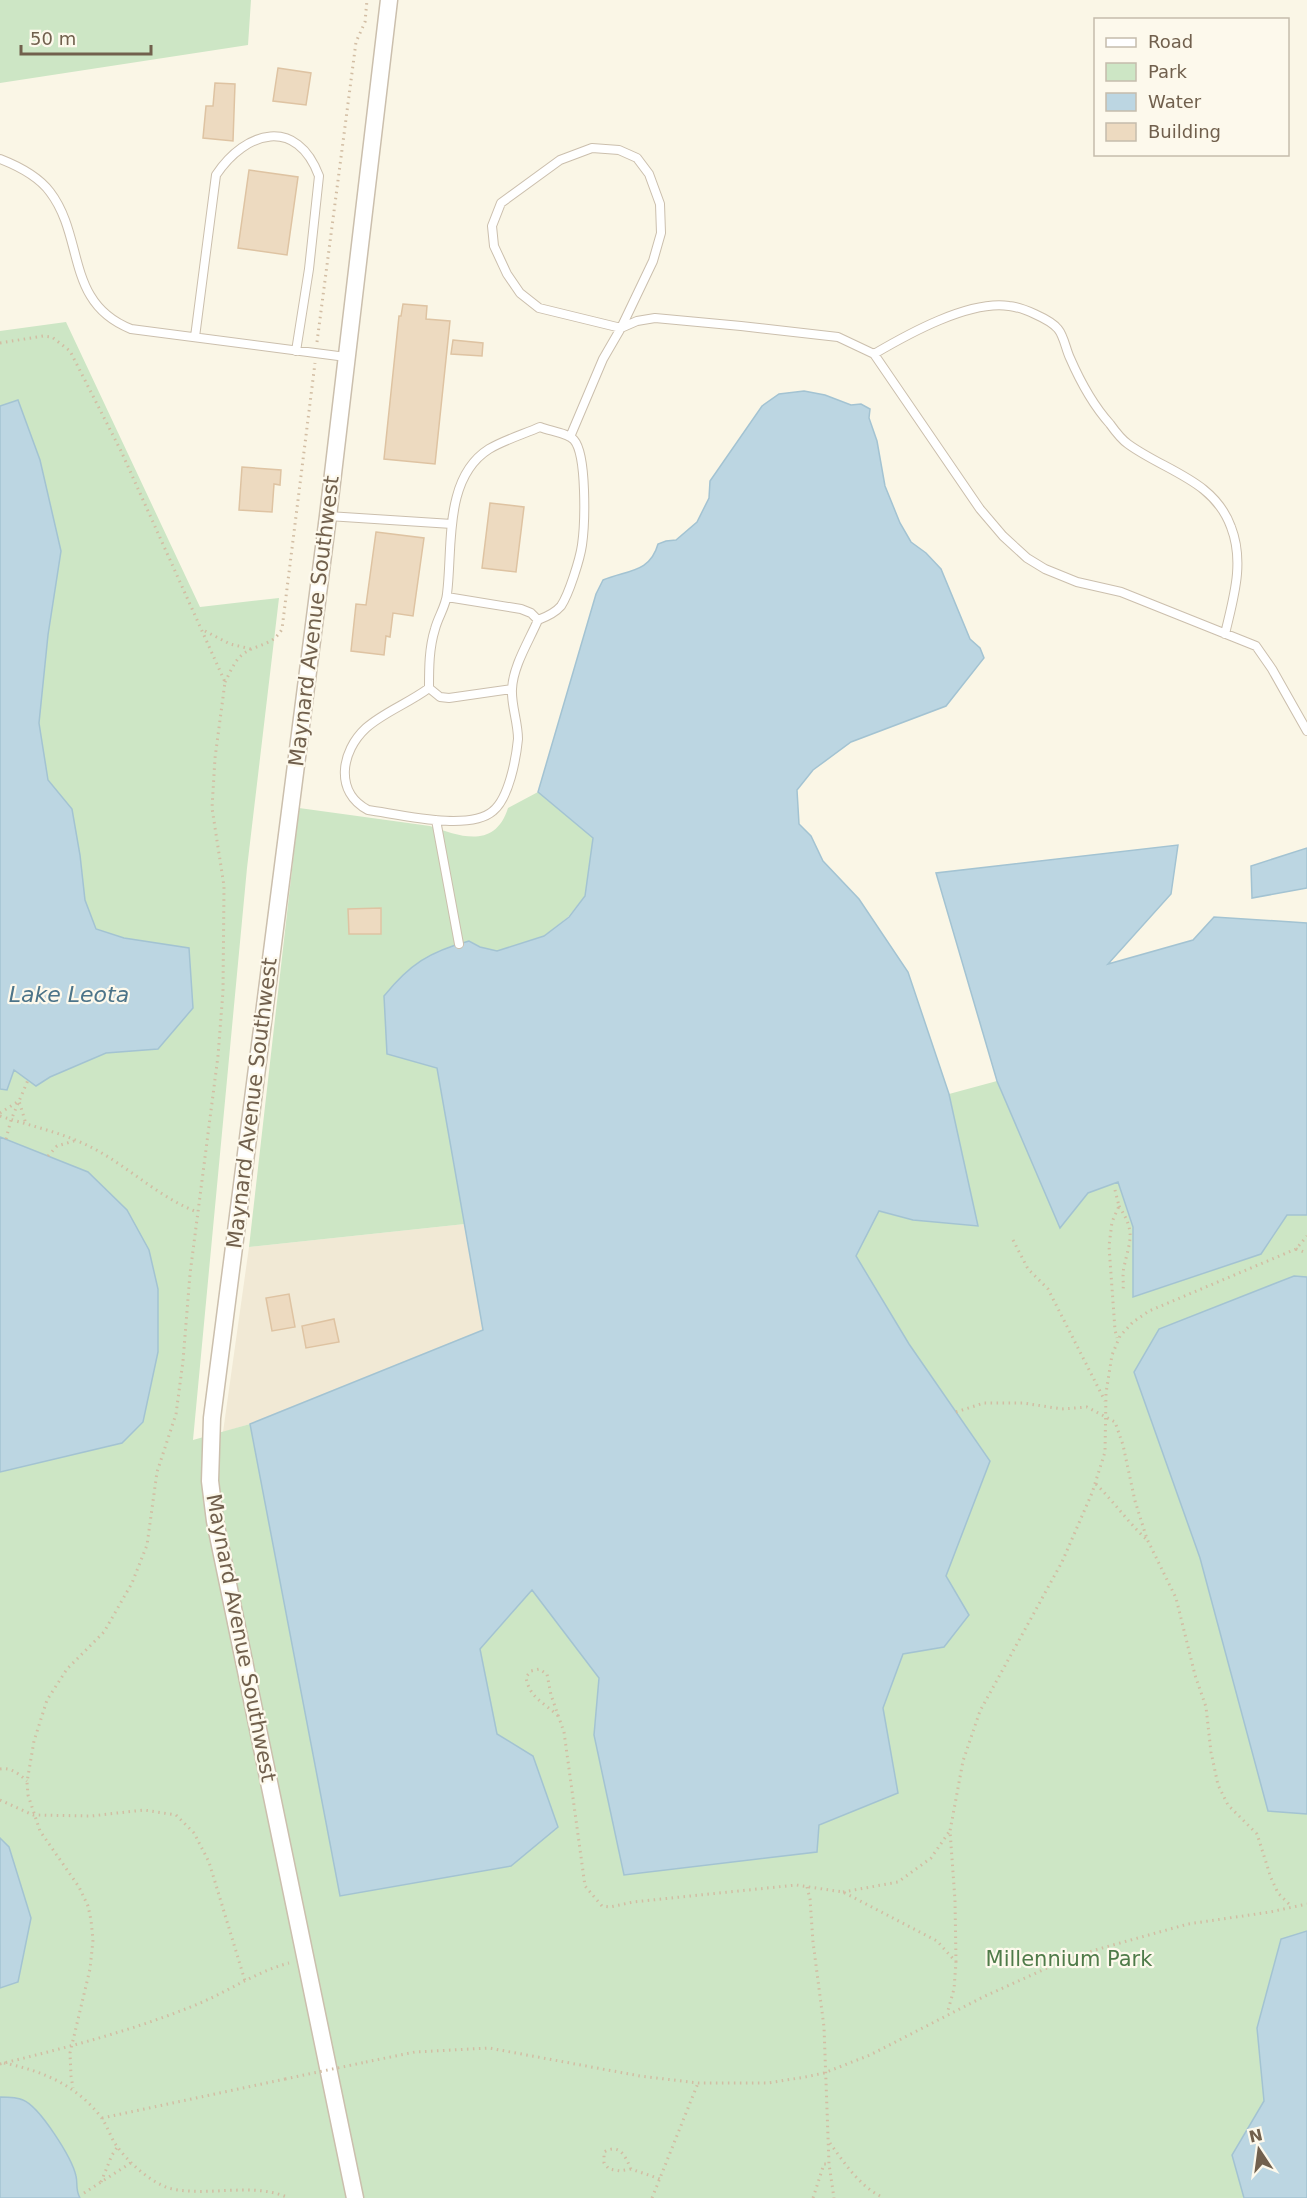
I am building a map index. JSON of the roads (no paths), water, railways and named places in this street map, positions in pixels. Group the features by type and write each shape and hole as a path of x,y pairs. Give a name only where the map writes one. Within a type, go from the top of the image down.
{"street":[{"name":"Maynard Avenue Southwest","path":"355,2198 215,1521 211,1470 213,1407 328,516 389,0"}],"lane":[{"path":"195,337 216,175 236,152 249,142 263,137 276,136 299,144 314,162 319,176 309,268 296,351"},
{"path":"570,437 603,359 621,328 653,261 661,233 660,204 649,174 637,158 619,150 592,148 560,160 501,203 492,226 494,246 507,274 520,293 539,308 621,328 637,321 655,318 741,326 838,338 874,354 980,509 1003,536 1027,558 1045,569 1077,582 1121,592 1256,646 1307,731"},
{"path":"0,159 18,166 50,192 66,226 90,298 114,322 131,329 346,357"},
{"path":"874,354 915,330 989,306 1009,305 1029,311 1058,329 1078,377 1107,421 1126,442 1210,493 1231,526 1238,567 1225,634"},
{"path":"540,428 570,437 580,449 584,514 582,547 561,606 550,615 538,620 515,674 512,689 518,738 513,766 502,799 494,811 483,817 459,823 368,810 351,797 346,788 344,776 348,757 357,739 367,728 414,700 429,688 430,656 435,628 447,597 452,524 460,486 468,471 488,450 540,428"},
{"path":"328,516 452,524"},
{"path":"447,597 521,609 531,613 538,620"},
{"path":"429,688 440,697 449,698 512,689"},
{"path":"436,820 459,944"}],"water":[{"path":"804,391 825,395 851,405 861,404 870,409 869,418 877,441 885,486 900,523 911,542 926,553 941,569 970,639 980,648 984,658 946,706 851,742 813,770 797,790 799,824 811,836 823,861 859,899 908,972 949,1094 978,1226 913,1220 879,1211 856,1256 909,1344 990,1461 946,1576 969,1615 944,1647 903,1654 883,1708 898,1793 819,1825 817,1852 624,1875 594,1735 599,1678 532,1590 480,1649 497,1734 533,1756 558,1827 511,1866 340,1896 250,1424 483,1330 437,1068 387,1054 384,996 412,967 442,950 469,941 480,947 497,951 544,936 569,917 585,896 593,838 538,792 596,594 603,580 643,565 654,553 658,544 676,540 697,522 709,498 710,481 762,406 779,394"},
{"name":"Lake Leota","path":"18,400 40,460 61,551 48,635 39,723 48,780 72,809 85,900 96,929 124,938 189,948 193,1008 158,1049 106,1053 50,1077 36,1086 14,1070 7,1090 0,1089 0,406"},
{"path":"1178,845 1171,894 1108,964 1193,940 1214,917 1307,923 1307,1215 1287,1215 1261,1254 1133,1297 1133,1227 1118,1182 1088,1193 1060,1228 997,1081 936,873"},
{"path":"1307,848 1307,888 1252,898 1251,866"},
{"path":"0,1137 88,1172 127,1210 149,1250 158,1289 158,1352 143,1422 122,1443 0,1472"},
{"path":"1294,1276 1307,1277 1307,1814 1268,1811 1200,1558 1134,1372 1159,1329"},
{"path":"0,1838 9,1847 31,1918 18,1982 0,1988"},
{"path":"1307,1931 1307,2198 1244,2198 1232,2155 1264,2101 1257,2028 1281,1939"},
{"path":"0,2097 23,2100 46,2122 73,2168 80,2198 0,2198"}],"park label":[{"name":"Millennium Park","path":"1069,1959"}]}
